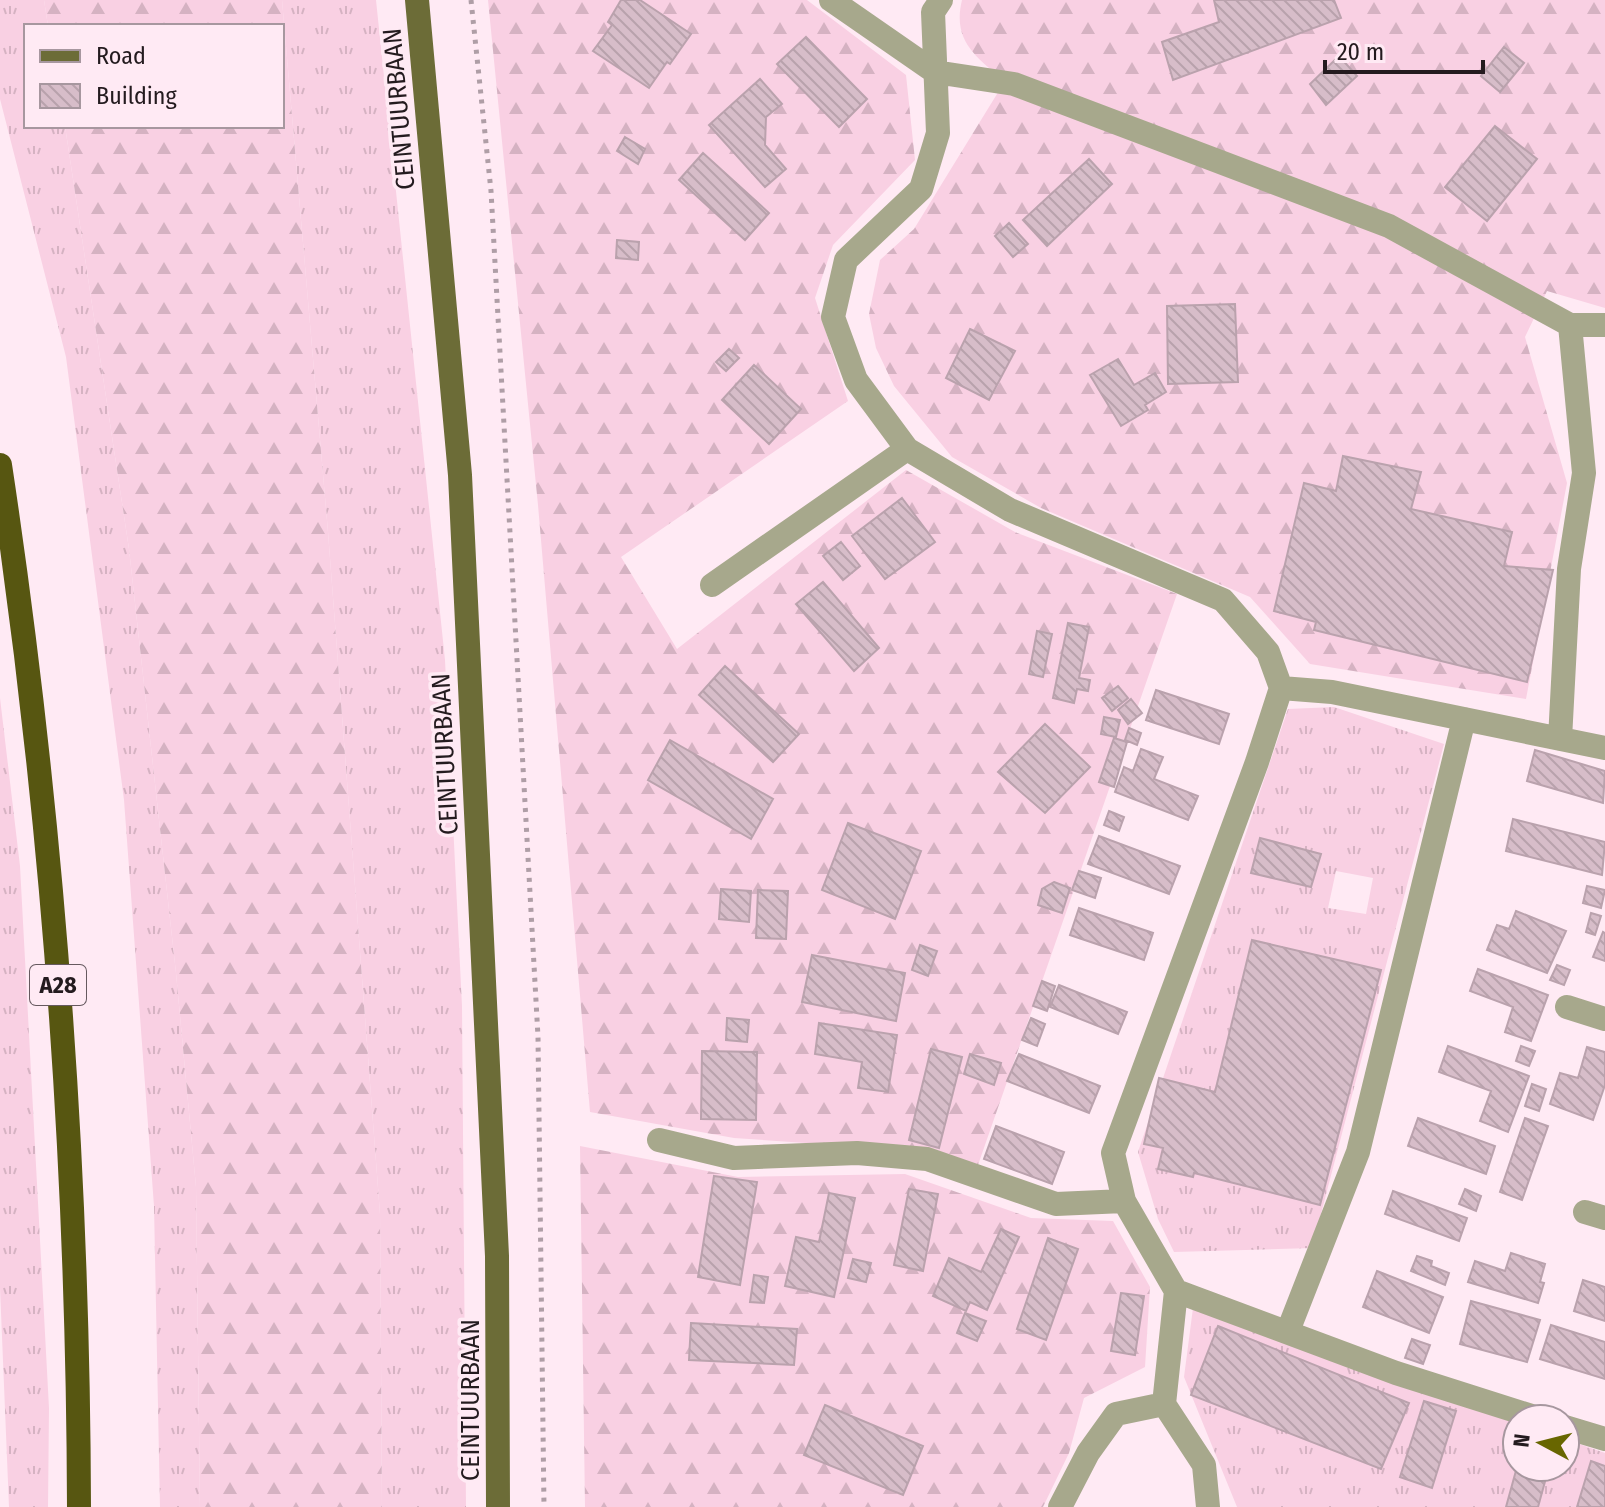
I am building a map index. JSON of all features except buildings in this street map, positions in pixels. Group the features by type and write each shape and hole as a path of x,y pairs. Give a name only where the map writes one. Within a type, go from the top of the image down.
{"highway":[{"name":"A28","path":"0,465 17,580 53,898 79,1340 79,1507"}],"main road":[{"name":"CEINTUURBAAN","path":"417,0 460,475 497,1256 498,1507"}],"lane":[{"path":"831,0 935,72 1014,84 1389,226 1570,325 1605,325"},
{"path":"941,0 933,12 938,133 921,189 846,260 833,317 856,380 907,449 1010,510 1223,600 1268,652 1281,688 1257,762 1113,1153 1124,1201 1176,1291 1164,1404 1204,1465 1208,1507"},
{"path":"1560,739 1569,569 1584,473 1570,325"},
{"path":"712,585 907,449"},
{"path":"1281,688 1332,692 1605,748"},
{"path":"1288,1331 1358,1152 1464,719"},
{"path":"1567,1007 1605,1019"},
{"path":"659,1140 734,1158 857,1153 927,1159 1056,1204 1124,1201"},
{"path":"1176,1291 1396,1373 1501,1406"},
{"path":"1060,1507 1088,1453 1116,1414 1164,1404"},
{"path":"1581,1432 1605,1439"}],"path":[{"path":"471,0 491,191 538,1037 544,1507"}],"green space":[{"path":"0,0 44,0 48,24 24,24 24,128 65,128 129,549 176,973 196,1187 200,1507 160,1507 154,1206 124,800 66,357 0,99"},
{"path":"44,0 282,0 328,532 380,1214 382,1507 200,1507 196,1187 176,973 129,549 65,128 284,128 284,24 48,24"},
{"path":"282,0 376,0 445,660 462,1006 466,1507 382,1507 380,1214 328,532"},
{"path":"488,0 807,0 906,75 915,160 833,245 815,298 848,401 621,557 677,649 906,470 1015,532 1177,594 978,1165 893,1149 734,1138 590,1112 538,505"},
{"path":"962,0 1605,0 1605,308 1547,291 1525,337 1567,483 1526,699 1310,664 1250,597 1041,508 952,457 894,386 876,348 869,314 880,260 914,229 1005,81 969,47 960,27"},
{"path":"0,698 20,866 49,1408 48,1507 9,1507 0,1288"},
{"path":"1334,707 1444,744 1312,1248 1174,1252 1158,1219 1138,1152 1288,709","holes":["1336,871 1373,878 1366,914 1328,908"]},
{"path":"580,1146 738,1177 905,1174 1031,1218 1113,1221 1150,1287 1145,1367 1084,1398 1069,1453 1043,1507 585,1507"},
{"path":"1193,1308 1501,1417 1501,1483 1581,1483 1581,1445 1605,1453 1605,1507 1237,1507 1184,1377"}]}
